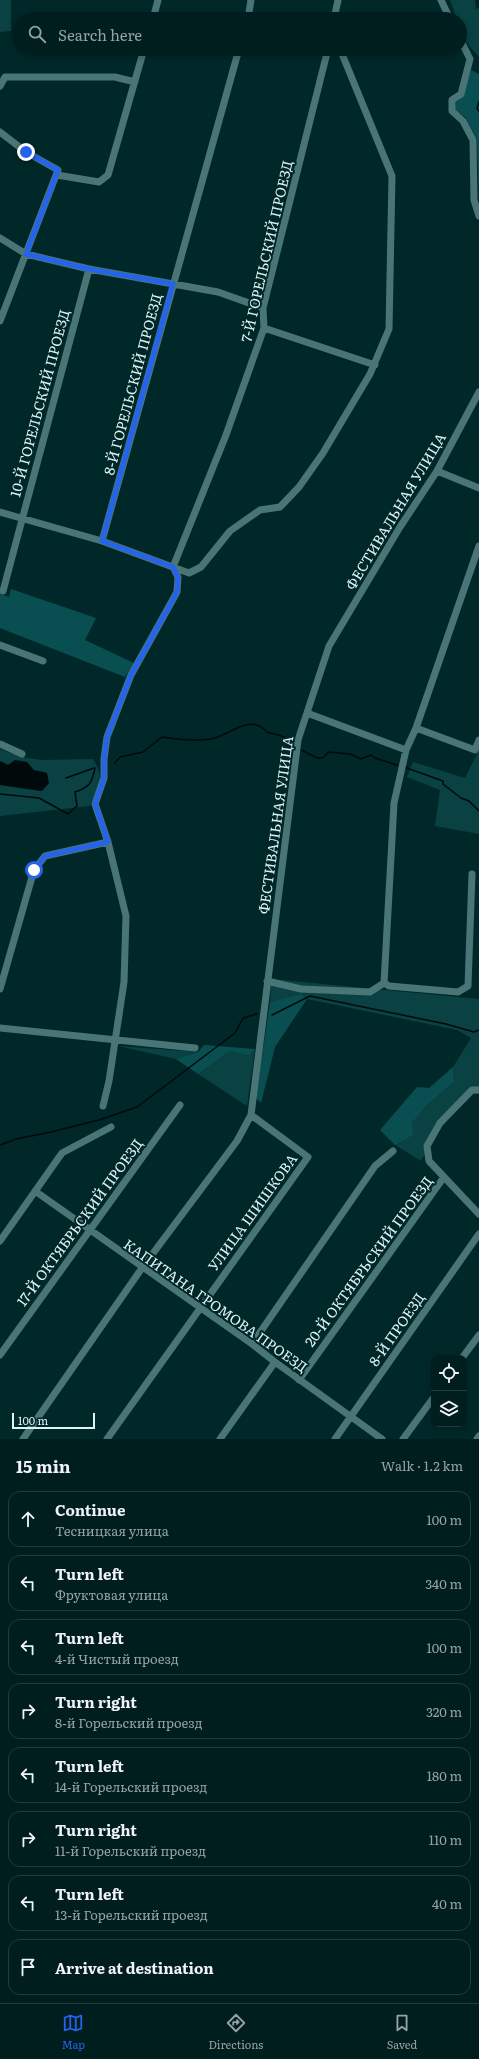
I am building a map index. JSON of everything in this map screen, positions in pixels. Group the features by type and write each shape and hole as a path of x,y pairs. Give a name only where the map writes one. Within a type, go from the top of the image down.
{"street":[{"path":"155,12 158,0"},
{"path":"249,12 252,0"},
{"path":"335,12 338,0"},
{"path":"441,0 447,12"},
{"path":"467,53 470,59 461,94 452,100 452,111 463,121 473,140 474,200 479,216"},
{"path":"57,175 99,182 108,175 142,56"},
{"name":"8-Й ГОРЕЛЬСКИЙ ПРОЕЗД","path":"102,541 237,56"},
{"name":"7-Й ГОРЕЛЬСКИЙ ПРОЕЗД","path":"173,567 226,435 264,328 263,308 326,56"},
{"path":"0,512 102,541 189,573 201,567 230,531 260,510 280,507 299,487 323,453 375,365 389,329 392,176 343,56"},
{"path":"0,86 5,77 115,77 135,82"},
{"path":"0,132 26,152 58,170 0,321"},
{"path":"0,238 26,254 89,269 218,292 263,308"},
{"name":"10-Й ГОРЕЛЬСКИЙ ПРОЕЗД","path":"3,591 89,269"},
{"path":"264,328 375,365"},
{"name":"ФЕСТИВАЛЬНАЯ УЛИЦА","path":"251,1115 298,740 329,646 400,527 436,471 479,392"},
{"path":"436,471 479,488"},
{"path":"384,983 394,803 406,750 416,728 479,546"},
{"path":"102,1106 109,1081 124,982 126,916 108,842 95,804 104,778 104,759 107,737 131,675 177,592 178,577 173,567"},
{"path":"0,645 43,661"},
{"path":"307,713 406,750"},
{"path":"416,728 475,750 479,740"},
{"path":"0,744 22,754"},
{"path":"0,989 34,870 45,856 108,842"},
{"path":"384,983 389,986 458,992 468,986 472,874"},
{"path":"267,981 301,989 370,992 384,983"},
{"path":"0,1028 195,1048"},
{"path":"479,1090 472,1090 440,1123 427,1146 430,1161 479,1214"},
{"name":"17-Й ОКТЯБРЬСКИЙ ПРОЕЗД","path":"0,1355 180,1105"},
{"path":"23,1439 142,1268 237,1141 251,1115"},
{"name":"УЛИЦА ШИШКОВА","path":"107,1439 308,1157 251,1115"},
{"path":"0,1241 62,1153 111,1127"},
{"path":"252,1344 375,1166 393,1151"},
{"name":"20-Й ОКТЯБРЬСКИЙ ПРОЕЗД","path":"299,1380 444,1177"},
{"name":"КАПИТАНА ГРОМОВА ПРОЕЗД","path":"35,1191 142,1268 252,1344 299,1380 352,1416 382,1439"},
{"name":"8-Й ПРОЕЗД","path":"335,1439 479,1234"},
{"path":"464,1355 479,1335"},
{"path":"220,1439 275,1362"},
{"path":"403,1439 431,1400"}],"shaded area":[{"path":"0,0 11,0 11,31 0,32"},
{"path":"450,0 475,0 476,9 479,8 479,57 467,43 467,12 454,12"},
{"path":"471,70 479,74 479,204 477,139 466,118 455,109 456,102 463,96"},
{"path":"11,589 96,618 85,640 134,663 125,677 0,628 0,594 9,597"},
{"path":"0,749 21,757 41,760 93,759 97,766 100,778 90,806 0,816 0,785 41,791 8,765 0,761"},
{"path":"479,750 479,834 435,826 440,790 407,777 413,762 465,778"},
{"path":"15,760 27,762 34,770 47,773 49,783 42,791 0,785 0,761 8,765"},
{"path":"271,979 479,999 479,1094 473,1094 442,1125 421,1161 395,1145 414,1135 412,1123 426,1106 454,1082 453,1067 471,1038 457,1030 307,999 300,994 270,1002"},
{"path":"300,994 307,999 275,1047 261,1103 256,1098 270,1002"},
{"path":"204,1045 255,1049 249,1056 230,1051 198,1074 176,1059 198,1052"},
{"path":"118,1046 198,1052 176,1059"},
{"path":"255,1049 247,1106 198,1074 230,1051 249,1056"},
{"path":"453,1067 454,1082 426,1106 412,1123 414,1135 395,1145 380,1130 417,1087 429,1088"}],"waterway":[{"path":"479,102 477,108 479,111"},
{"path":"115,763 120,757 143,752 162,737 186,740 205,740 251,724 262,727 267,732 285,737 293,746"},
{"path":"302,750 319,758 324,757 329,752 350,754 361,759 371,755 375,758 400,766"},
{"path":"404,767 443,781 443,784 461,798 469,801 479,811"},
{"path":"66,778 94,768"},
{"path":"0,794 39,798 68,814 77,806 75,792 90,784 95,768"},
{"path":"272,1015 310,996 446,1024 474,1032 479,1030"},
{"path":"0,1145 16,1139 99,1120 137,1107 235,1033 243,1018 257,1014"}],"route":[{"path":"26,152 58,170 26,254 89,269 173,284 102,541 173,567 178,577 177,592 131,675 107,737 104,759 104,778 95,804 108,842 45,856 34,870"}]}
